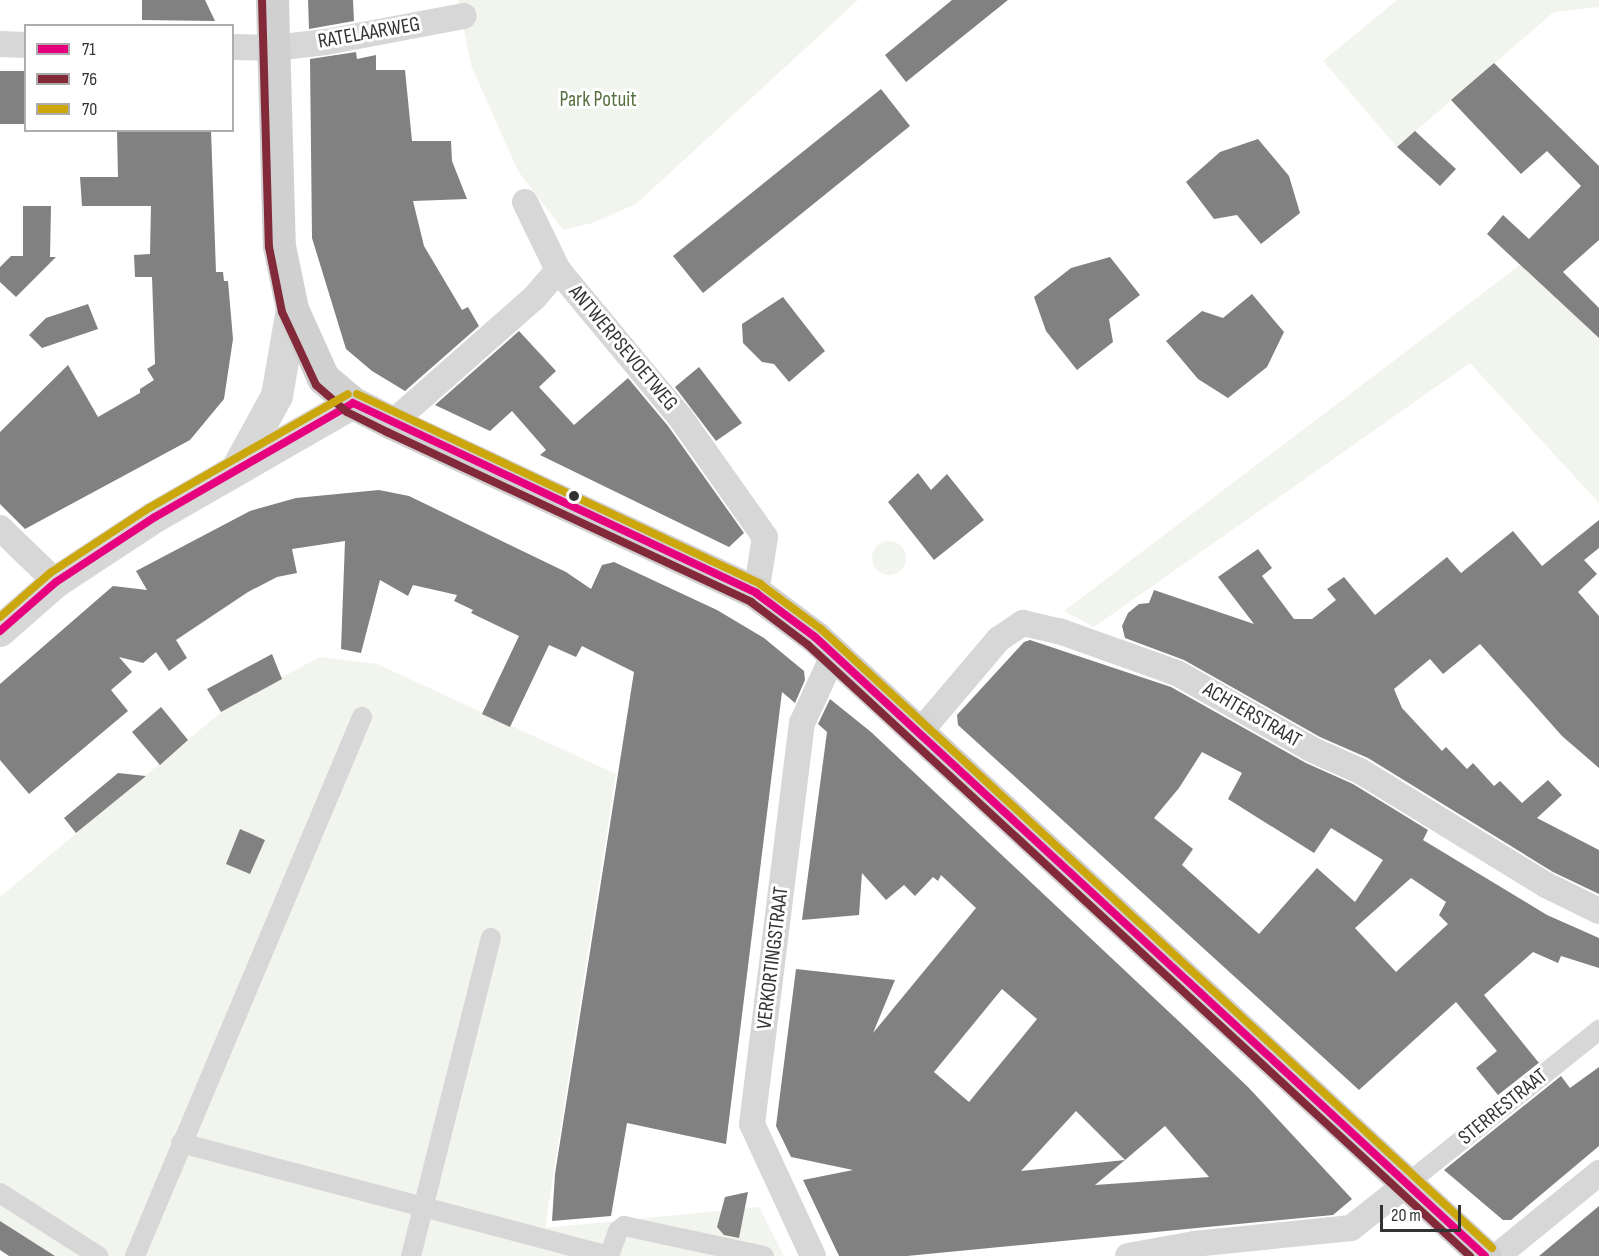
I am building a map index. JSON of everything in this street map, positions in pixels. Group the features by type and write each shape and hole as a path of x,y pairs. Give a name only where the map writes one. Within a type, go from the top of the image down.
{"main road":[{"path":"272,0 279,246 292,309 323,378 353,403 392,423 756,593 834,654 920,732 1485,1256"}],"street":[{"name":"RATELAARWEG","path":"234,46 274,48 464,16"},
{"path":"0,44 24,45"},
{"path":"525,202 558,270"},
{"name":"ANTWERPSEVOETWEG","path":"392,423 494,330 534,298 558,270 680,417 765,537 756,593"},
{"path":"236,470 277,396 292,309"},
{"path":"0,631 56,582 154,517 353,403"},
{"path":"0,528 56,582"},
{"name":"ACHTERSTRAAT","path":"920,732 999,639 1023,623 1059,631 1177,673 1313,750 1360,771 1546,885 1599,911"},
{"name":"VERKORTINGSTRAAT","path":"813,1256 752,1124 802,723 834,654"},
{"path":"135,1256 362,717"},
{"path":"411,1256 491,938"},
{"name":"STERRESTRAAT","path":"1408,1183 1599,1030"},
{"path":"181,1143 609,1256 618,1232 624,1226 764,1256"},
{"path":"1497,1256 1599,1173"},
{"path":"1128,1256 1194,1244 1351,1228 1408,1183"},
{"path":"0,1193 98,1256"}],"green space":[{"name":"Park Potuit","path":"458,0 858,0 636,204 592,223 563,230 518,171 471,65"},
{"path":"1397,0 1599,0 1599,7 1554,12 1397,147 1323,61"},
{"path":"1520,265 1599,338 1599,503 1470,363 1094,627 1064,611"},
{"path":"889,541 901,546 906,558 901,570 889,575 877,570 872,558 877,546"},
{"path":"320,657 377,664 616,774 545,1228 759,1207 784,1256 55,1256 0,1221 0,897 231,704"}],"building":[{"path":"142,0 205,0 215,21 142,20"},
{"path":"308,0 353,0 354,21 309,29"},
{"path":"952,0 1008,0 906,82 885,55"},
{"path":"356,52 357,59 376,55 376,70 405,70 412,141 451,141 452,161 467,199 413,201 424,246 462,310 468,307 479,326 405,391 372,371 346,349 312,238 310,59"},
{"path":"1494,63 1599,166 1599,240 1563,272 1599,308 1599,338 1487,234 1503,215 1529,239 1581,186 1547,151 1521,174 1451,100"},
{"path":"0,71 24,71 24,124 0,124"},
{"path":"881,89 910,126 703,293 673,256"},
{"path":"1415,131 1456,169 1440,186 1397,147"},
{"path":"117,132 211,132 216,272 223,272 224,281 228,281 233,339 224,399 190,440 25,529 0,504 0,432 68,365 98,417 140,393 140,389 154,380 147,369 155,364 152,277 135,277 134,255 150,254 151,206 82,206 80,177 118,177"},
{"path":"1258,139 1289,176 1300,213 1261,244 1237,215 1214,219 1186,182 1220,152"},
{"path":"23,206 51,206 50,257 56,257 16,297 0,282 0,267 11,256 23,256"},
{"path":"1110,257 1140,295 1109,319 1113,342 1077,370 1046,331 1034,297 1071,268"},
{"path":"1252,294 1284,332 1267,367 1228,398 1198,379 1166,341 1202,311 1223,318"},
{"path":"783,297 825,351 789,382 774,364 762,362 743,343 742,324"},
{"path":"88,304 98,329 42,348 29,335 46,318"},
{"path":"519,331 556,371 539,387 574,425 628,378 668,426 744,533 729,547 540,455 546,450 512,411 490,431 435,405"},
{"path":"699,367 742,423 716,441 675,387"},
{"path":"918,473 931,490 947,474 984,520 934,560 888,502"},
{"path":"379,490 409,496 566,572 591,589 602,565 614,562 717,610 764,638 804,671 805,680 795,703 782,692 726,1144 627,1123 611,1216 552,1221 555,1174 634,672 582,646 576,657 549,645 510,727 482,714 519,636 471,613 473,610 454,601 457,595 413,585 408,596 380,580 361,653 341,649 345,541 292,549 297,573 277,577 248,592 176,640 187,658 169,671 156,652 143,663 119,657 132,672 111,690 128,711 29,794 0,760 0,684 113,586 147,590 136,571 250,511 296,498"},
{"path":"1599,520 1599,548 1584,560 1597,574 1578,592 1599,616 1599,768 1562,736 1480,644 1443,674 1430,659 1394,689 1402,708 1442,751 1446,747 1467,769 1473,763 1494,786 1500,781 1522,803 1548,780 1562,795 1537,818 1599,850 1599,894 1553,872 1368,758 1320,737 1184,660 1125,638 1122,626 1128,613 1139,604 1149,603 1154,590 1254,624 1218,577 1258,549 1272,568 1262,576 1294,619 1312,619 1336,600 1327,589 1344,577 1375,615 1447,557 1461,573 1513,531 1542,566"},
{"path":"1030,640 1171,687 1306,763 1353,784 1428,830 1423,840 1547,915 1599,938 1599,968 1561,956 1558,963 1533,952 1484,995 1539,1063 1498,1095 1476,1068 1497,1051 1456,1002 1359,1090 958,725 957,715 1024,642","holes":["1202,752 1242,773 1228,799 1314,853 1331,828 1383,860 1355,902 1317,868 1259,934 1182,865 1193,849 1154,818 1179,788","1411,878 1446,902 1439,915 1448,924 1396,972 1355,928"]},
{"path":"272,654 282,679 221,712 207,689"},
{"path":"830,699 871,732 1249,1088 1352,1199 1333,1215 907,1256 839,1256 803,1180 853,1170 791,1157 776,1126 796,969 895,980 873,1033 976,908 941,875 938,881 933,877 915,896 904,885 886,900 862,873 859,915 802,920 827,732 818,724","holes":["1002,989 1037,1019 969,1102 934,1072","1076,1111 1125,1160 1021,1171","1165,1126 1209,1177 1095,1185 1125,1160"]},
{"path":"161,707 188,740 160,765 132,732"},
{"path":"118,773 146,776 76,833 64,818"},
{"path":"240,829 265,840 250,874 226,864"},
{"path":"1599,1067 1599,1146 1511,1220 1503,1220 1444,1170 1561,1076 1570,1088"},
{"path":"748,1192 739,1238 724,1235 717,1227 725,1197"},
{"path":"1599,1206 1599,1256 1539,1256"},
{"path":"0,1221 55,1256 9,1256 0,1250"}],"transit line":[{"name":"76","path":"262,0 269,247 282,312 316,385 347,412 387,432 751,602 808,645 1470,1256"},
{"name":"70","path":"0,617 50,573 149,508 348,394"},
{"name":"70","path":"357,394 760,584 821,629 1492,1248"},
{"name":"71","path":"353,403 756,593 815,637 1485,1256"},
{"name":"71","path":"0,631 56,582 155,517 353,403"}]}
